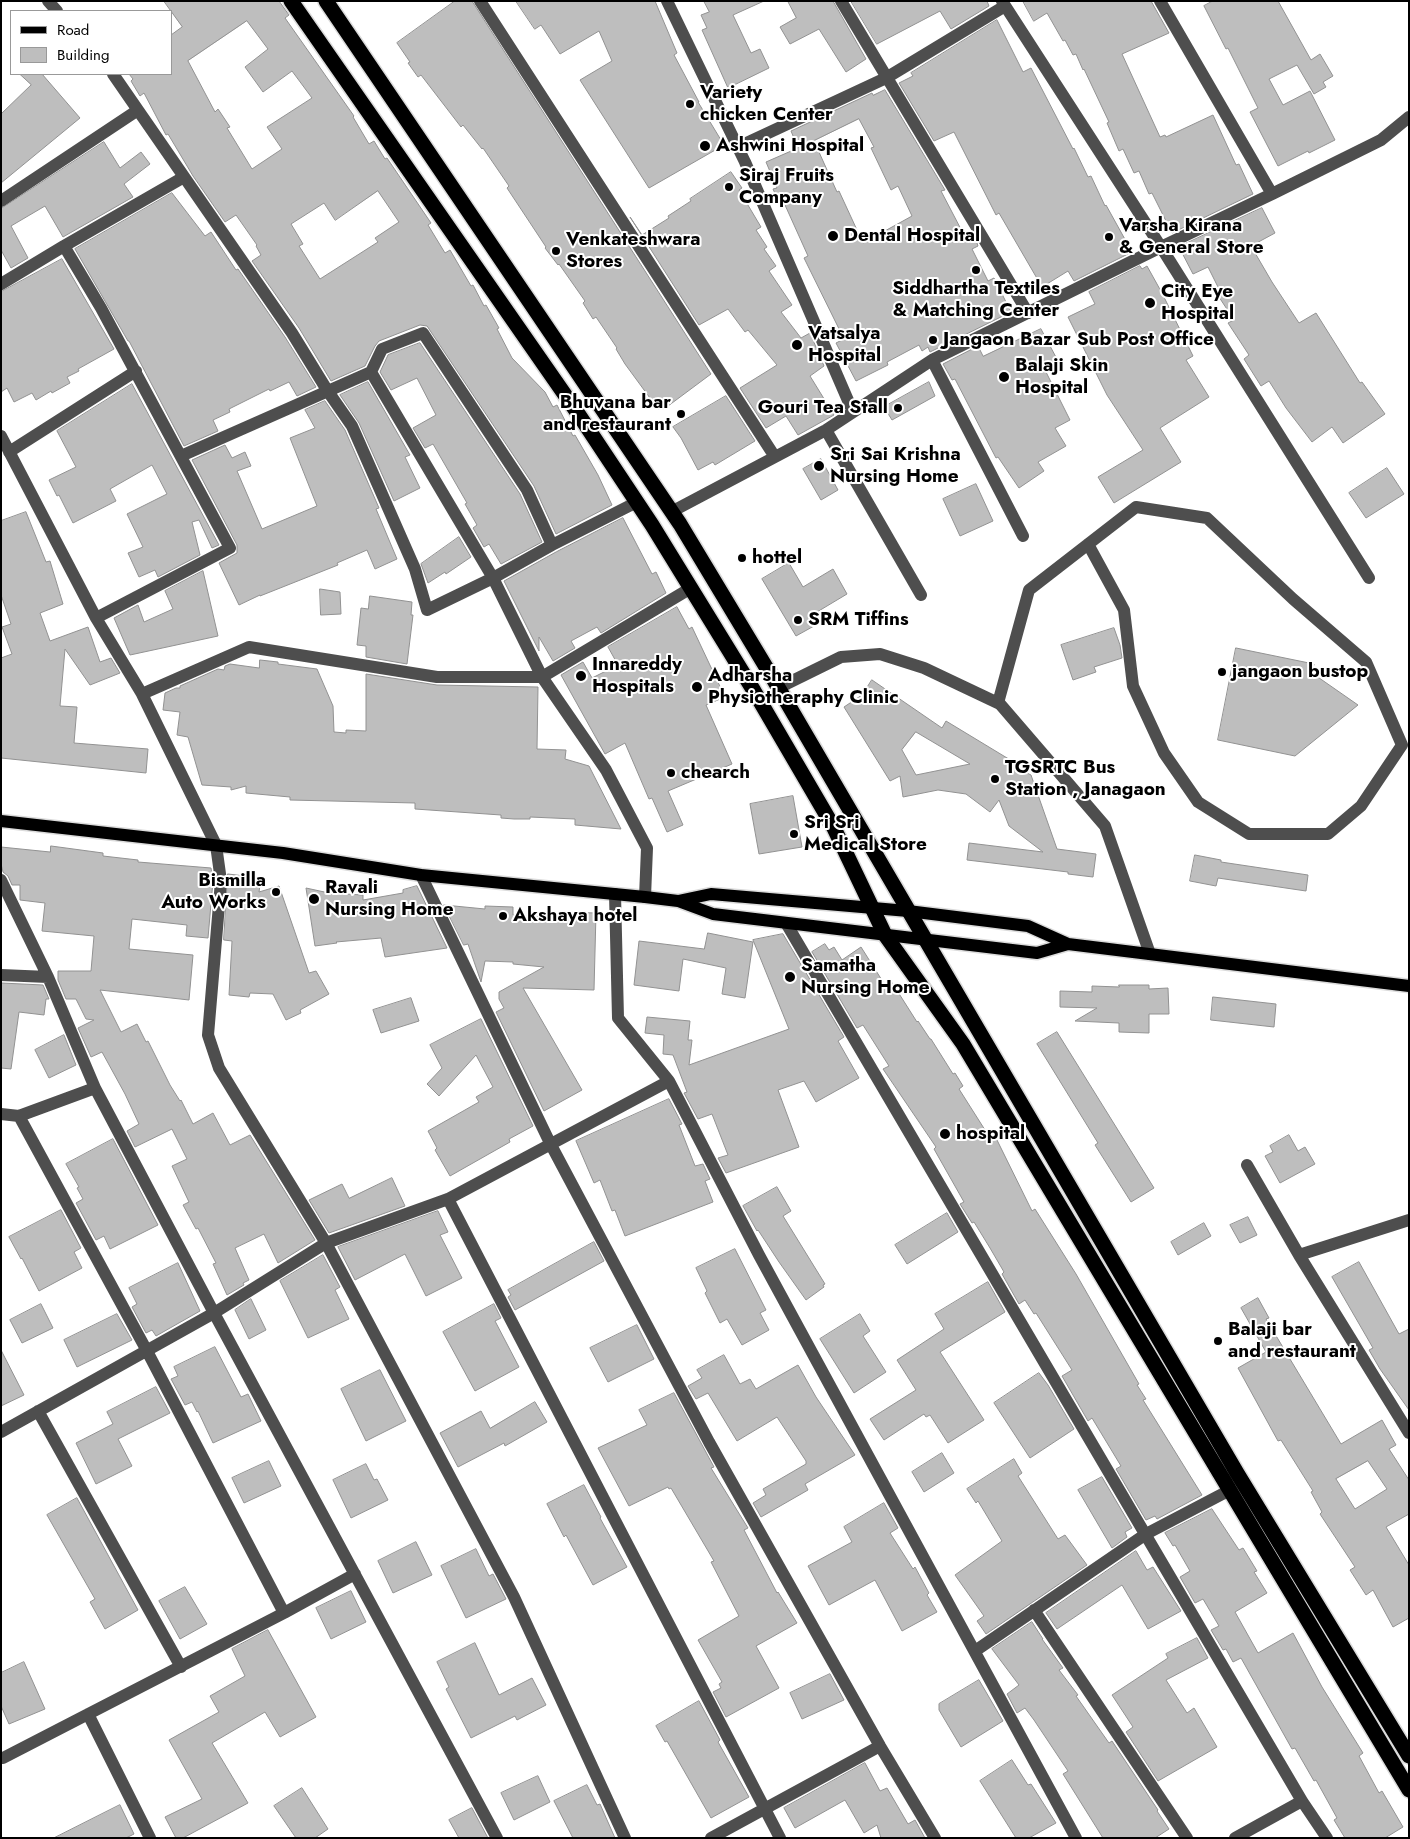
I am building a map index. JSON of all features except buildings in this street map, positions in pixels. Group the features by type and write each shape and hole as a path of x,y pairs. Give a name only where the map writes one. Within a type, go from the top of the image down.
{"highway":[{"path":"291,1 580,415 691,588 754,690 834,828 885,935 963,1044 1409,1790"},
{"path":"326,1 671,512 778,688 1237,1473 1409,1756"}],"main road":[{"path":"1,821 283,853 421,875 678,901 713,914 924,940 1037,953 1068,944"},
{"path":"678,901 711,894 908,911 1028,926 1068,944 1409,986"}],"street":[{"path":"48,1 57,10"},
{"path":"480,1 775,457"},
{"path":"667,1 738,147 853,412"},
{"path":"841,1 1028,313"},
{"path":"1160,1 1272,194"},
{"path":"738,147 886,78 1003,3 1162,247 1369,578"},
{"path":"114,75 292,334 352,426 415,568 426,610 493,578 552,545 637,502"},
{"path":"1,201 138,110"},
{"path":"671,512 826,430 932,360 1381,140 1409,117"},
{"path":"1,284 184,177"},
{"path":"64,246 136,371 230,548 96,618"},
{"path":"181,456 371,372 382,349 423,333 527,490 552,545"},
{"path":"932,360 1024,536"},
{"path":"10,452 136,371"},
{"path":"371,372 493,578 542,677 606,770 647,848 645,897"},
{"path":"826,430 921,595"},
{"path":"1,436 96,618 142,694 216,845 222,881 208,1035 219,1068 326,1243 514,1597 625,1838"},
{"path":"998,703 1029,590 1088,544 1136,507 1206,518 1293,599 1366,662 1402,746 1361,806 1328,834 1249,834 1198,802 1164,753 1133,686 1124,610 1088,544"},
{"path":"142,694 249,647 437,676 542,677 691,588"},
{"path":"778,688 841,657 880,654 924,668 998,703 1105,826 1150,954"},
{"path":"421,875 550,1143 709,1442 880,1746 935,1838"},
{"path":"1,880 48,977 95,1088 497,1838"},
{"path":"615,894 618,1018 669,1081 759,1255 1076,1838"},
{"path":"786,923 1302,1802 1327,1838"},
{"path":"1,975 48,977"},
{"path":"1,1432 214,1313 326,1243 448,1199 669,1081"},
{"path":"1,1114 18,1116 95,1088"},
{"path":"18,1116 147,1351 284,1613"},
{"path":"1247,1165 1299,1255 1409,1433"},
{"path":"448,1199 780,1838"},
{"path":"1299,1255 1409,1220"},
{"path":"38,1411 180,1667"},
{"path":"975,1651 1146,1534 1230,1490"},
{"path":"3,1758 284,1613 355,1574"},
{"path":"1034,1610 1187,1838"},
{"path":"88,1714 150,1838"},
{"path":"712,1838 880,1746"},
{"path":"1235,1838 1302,1802"}],"place":[{"name":"Variety chicken Center","path":"690,104"},
{"name":"Ashwini Hospital","path":"705,146"},
{"name":"Siraj Fruits Company","path":"729,187"},
{"name":"Dental Hospital","path":"833,236"},
{"name":"Varsha Kirana & General Store","path":"1109,237"},
{"name":"Venkateshwara Stores","path":"556,251"},
{"name":"Siddhartha Textiles & Matching Center","path":"976,270"},
{"name":"City Eye Hospital","path":"1150,303"},
{"name":"Jangaon Bazar Sub Post Office","path":"933,340"},
{"name":"Vatsalya Hospital","path":"797,345"},
{"name":"Balaji Skin Hospital","path":"1004,377"},
{"name":"Gouri Tea Stall","path":"898,408"},
{"name":"Bhuvana bar and restaurant","path":"681,414"},
{"name":"Sri Sai Krishna Nursing Home","path":"819,466"},
{"name":"hottel","path":"742,558"},
{"name":"SRM Tiffins","path":"798,620"},
{"name":"jangaon bustop","path":"1222,672"},
{"name":"Innareddy Hospitals","path":"581,676"},
{"name":"Adharsha Physiotheraphy Clinic","path":"697,687"},
{"name":"chearch","path":"671,773"},
{"name":"TGSRTC Bus Station , Janagaon","path":"995,779"},
{"name":"Sri Sri Medical Store","path":"794,834"},
{"name":"Bismilla Auto Works","path":"276,892"},
{"name":"Ravali Nursing Home","path":"314,899"},
{"name":"Akshaya hotel","path":"503,916"},
{"name":"Samatha Nursing Home","path":"790,977"},
{"name":"hospital","path":"945,1134"},
{"name":"Balaji bar and restaurant","path":"1218,1341"}]}
